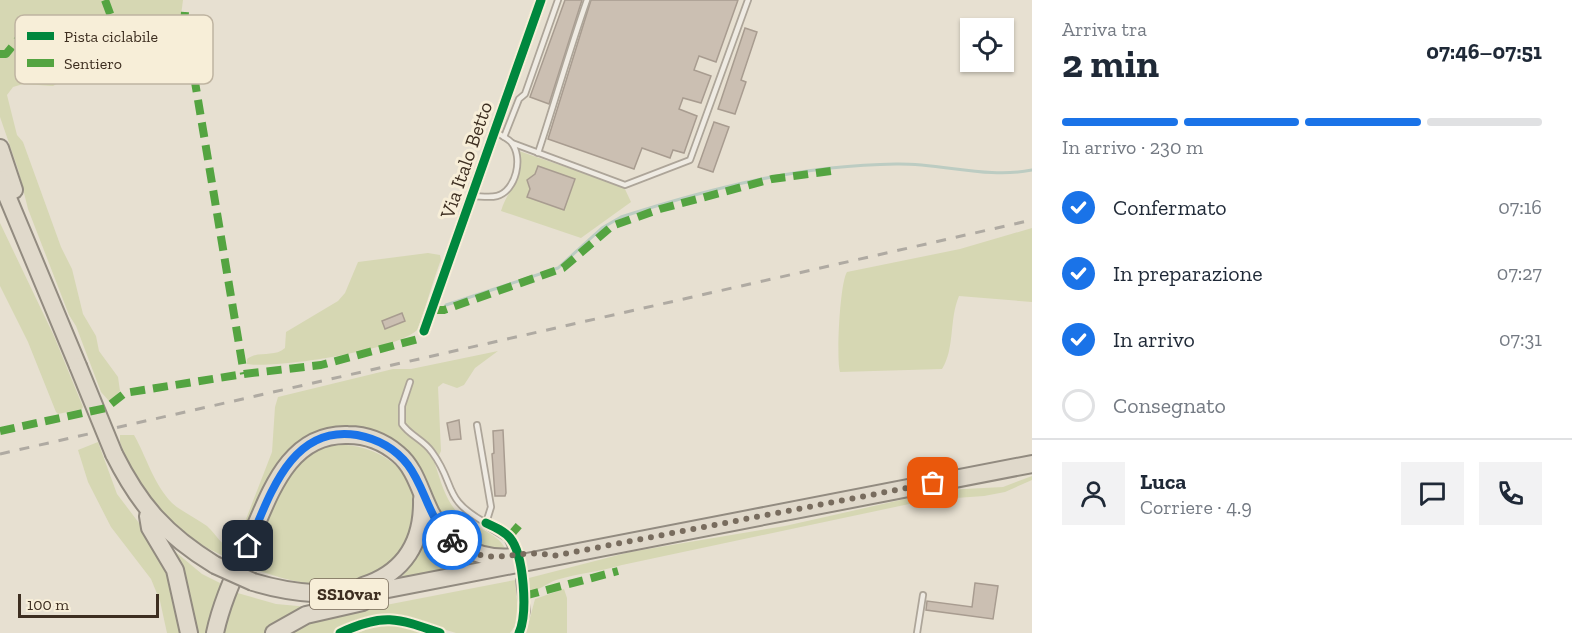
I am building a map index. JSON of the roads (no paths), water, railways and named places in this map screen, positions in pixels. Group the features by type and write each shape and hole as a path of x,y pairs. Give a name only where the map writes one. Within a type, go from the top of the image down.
{"highway":[{"path":"0,148 24,217 23,234 11,230 0,208"},
{"name":"SS10var","path":"0,179 114,454 131,487 148,512 166,530 215,565 253,582 294,592 346,594 404,585 1032,464"},
{"path":"215,633 226,595 283,468 300,450 331,435 370,438 401,456 410,468 435,522 445,534 466,549 492,557 510,557 539,552 553,556"},
{"path":"294,592 307,588 362,586 392,573 401,565 417,539 422,492"},
{"path":"148,512 147,521 171,560 180,583 189,633"},
{"path":"274,633 306,615 392,596 404,585"}],"street":[{"name":"Via Italo Betto","path":"424,332 472,196 499,134 541,0"},
{"path":"486,523 509,537 516,554"},
{"path":"519,633 525,611 521,581"},
{"path":"340,633 363,623 387,618 440,633"}],"lane":[{"path":"558,0 525,94 519,99 499,134 512,143 625,185 690,160 748,0"},
{"path":"538,153 555,102 558,84 587,0"},
{"path":"472,196 499,196 508,188 517,168 516,151 512,143"},
{"path":"410,382 402,406 402,424 431,450 451,493 461,507 486,523 491,507 477,425"},
{"path":"917,633 923,595"}],"waterway":[{"path":"446,305 558,268 602,228 621,217 757,180 861,165 913,164 998,173 1032,170"}],"railway":[{"path":"0,454 1032,220"}]}
